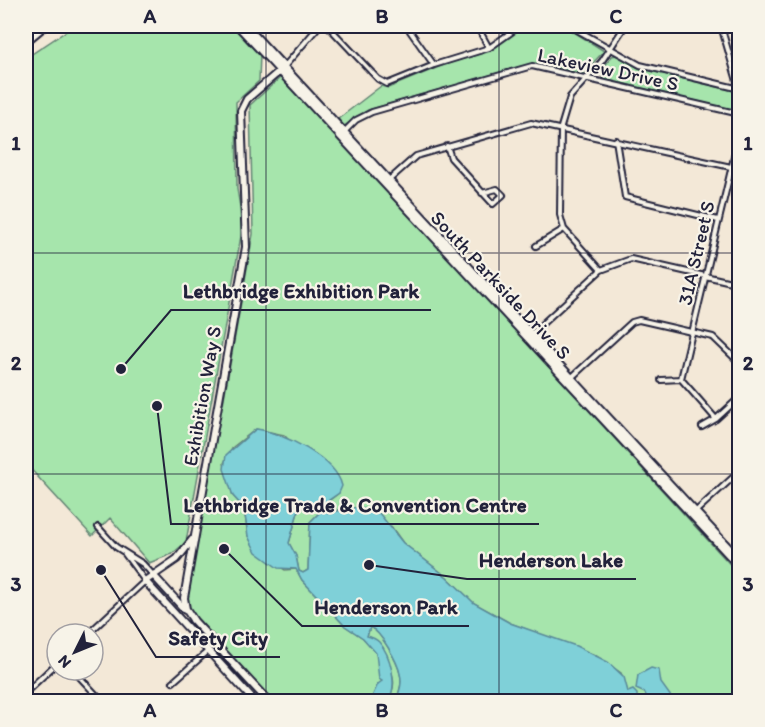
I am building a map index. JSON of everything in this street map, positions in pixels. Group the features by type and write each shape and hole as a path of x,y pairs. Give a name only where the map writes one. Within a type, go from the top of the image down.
{"highway":[{"path":"26,40 44,26"}],"street":[{"name":"South Parkside Drive S","path":"238,26 266,56 282,69"},
{"name":"South Parkside Drive S","path":"246,26 282,69 731,554 740,567"},
{"path":"282,69 319,26"},
{"path":"328,26 382,83 391,83 434,65 489,48 520,26"},
{"path":"477,26 489,48"},
{"path":"570,26 640,65 739,89 721,26"},
{"path":"601,270 564,229 559,207 561,127 568,101 610,49 625,26"},
{"path":"410,32 434,65"},
{"path":"266,56 272,68 268,81"},
{"name":"Lakeview Drive S","path":"342,133 370,113 524,67 539,66 740,114"},
{"name":"Exhibition Way S","path":"194,621 186,609 184,598 246,247 241,111 247,99 282,69"},
{"path":"387,182 416,156 531,123 561,127 731,167"},
{"name":"31A Street S","path":"681,379 740,132"},
{"path":"616,140 625,197 718,220"},
{"path":"447,146 451,158 482,193 493,204 503,195 497,189 482,193"},
{"path":"536,246 564,229"},
{"path":"529,336 601,270 631,259 740,284"},
{"path":"569,379 632,322 639,320 718,340 740,363"},
{"path":"661,380 681,379 716,419"},
{"path":"702,427 716,419 740,397"},
{"path":"694,514 740,471"},
{"path":"98,527 126,554 145,581 255,702"},
{"path":"101,622 145,581 182,555 194,533"},
{"path":"731,554 740,546"},
{"path":"126,554 142,564 153,575 269,702"},
{"name":"South Parkside Drive S","path":"731,554 740,560"},
{"path":"173,682 208,651"},
{"path":"26,692 45,674"},
{"path":"84,682 102,702"},
{"path":"134,702 143,697 153,702"}],"green space":[{"path":"74,26 234,26 260,54 259,81 236,102 237,189 243,225 186,542 172,554 149,563 110,518 92,536 26,464 26,58"},
{"path":"525,26 565,26 604,51 583,74 535,65 522,66 368,110 344,126 338,119 381,86 388,88 446,64 485,52"},
{"path":"616,55 639,68 739,92 739,111 603,79 601,71 612,56"},
{"path":"282,76 739,574 739,701 637,701 631,692 628,692 621,673 595,655 510,623 474,603 447,577 403,543 391,526 344,508 328,513 322,506 339,493 284,435 256,429 233,447 224,463 233,496 244,508 248,536 257,552 285,570 296,569 302,580 345,626 363,638 377,653 382,684 370,701 269,701 194,621 184,598 218,401 223,404 253,234 250,105"},
{"path":"306,505 317,506 320,512 310,522 308,570 303,573 299,571 296,556 289,543 298,512"},
{"path":"370,627 384,640 398,668 401,684 396,701 386,701 394,685 393,677 382,653 372,638 367,636"}],"water":[{"path":"256,429 279,435 306,448 330,466 342,486 339,493 322,505 328,513 358,507 379,513 403,543 447,577 474,603 510,623 576,646 608,662 624,677 628,692 633,690 637,694 637,701 396,701 401,684 399,669 384,641 370,627 367,636 379,642 387,654 392,670 393,687 388,700 370,701 378,684 382,681 379,679 376,653 363,638 345,626 302,580 296,569 278,568 256,552 248,536 244,508 233,496 224,469 226,455","holes":["306,505 317,506 320,512 310,522 308,570 303,573 299,571 296,556 289,543 298,512"]},
{"path":"651,668 659,670 661,683 674,701 648,701 645,693 636,689 638,675"}],"place":[{"name":"Lethbridge Exhibition Park","path":"121,369"},
{"name":"Lethbridge Trade & Convention Centre","path":"157,406"},
{"name":"Henderson Park","path":"224,549"},
{"name":"Henderson Lake","path":"369,565"},
{"name":"Safety City","path":"101,570"}]}
